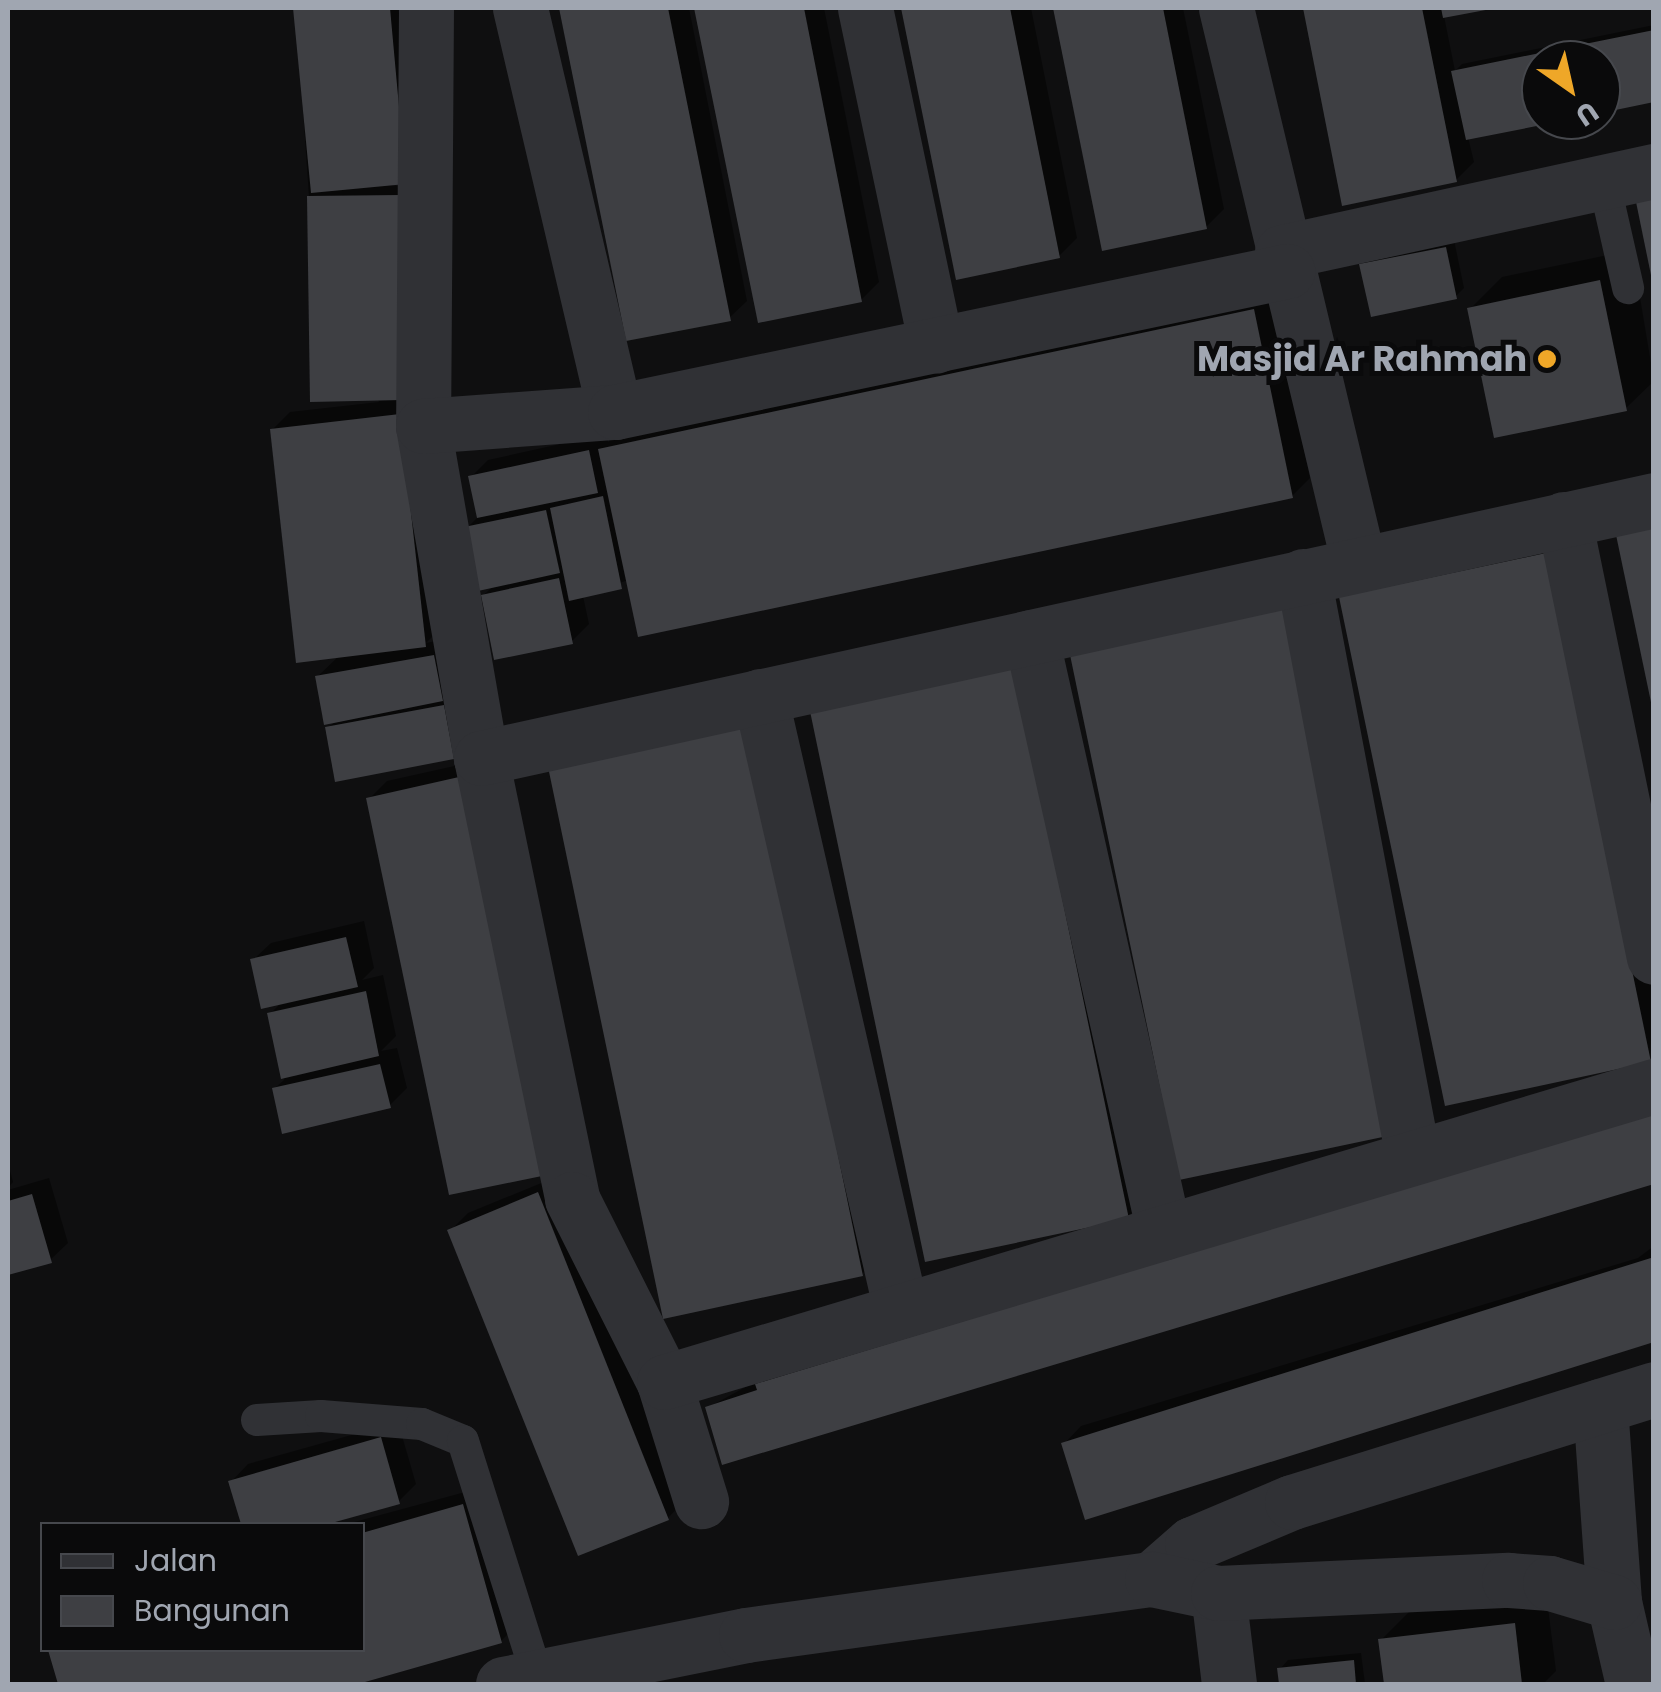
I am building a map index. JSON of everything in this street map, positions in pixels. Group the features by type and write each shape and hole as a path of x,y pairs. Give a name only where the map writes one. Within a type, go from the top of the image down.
{"street":[{"path":"426,8 424,426 481,758 572,1199 664,1382 702,1500"},
{"path":"520,8 615,412"},
{"path":"865,8 936,346"},
{"path":"1226,8 1359,564"},
{"path":"424,426 615,412 936,346 1628,176"},
{"path":"481,758 1654,500"},
{"path":"1564,519 1654,957"},
{"path":"1302,576 1412,1157"},
{"path":"1031,636 1164,1232"},
{"path":"760,696 901,1310"},
{"path":"664,1382 1654,1086"},
{"path":"1152,1579 1192,1544 1292,1502 1654,1389"},
{"path":"1600,1406 1614,1602 1633,1684"},
{"path":"520,1680 746,1635 1152,1579 1218,1592 1509,1580 1550,1583 1614,1602"},
{"path":"1218,1592 1230,1684"}],"lane":[{"path":"1628,176 1628,288"},
{"path":"257,1420 322,1416 422,1424 463,1441 520,1680"}],"building":[{"path":"293,8 390,8 406,184 311,193"},
{"path":"559,8 668,8 731,321 626,341"},
{"path":"694,8 804,8 862,302 758,323"},
{"path":"901,8 1010,8 1060,258 956,280"},
{"path":"1053,8 1163,8 1207,229 1102,251"},
{"path":"1303,8 1422,8 1457,182 1342,206"},
{"path":"1441,8 1491,8 1491,9 1443,18"},
{"path":"1654,30 1654,102 1621,109 1621,40 1604,40"},
{"path":"1521,57 1521,129 1466,140 1451,71"},
{"path":"1654,194 1654,279 1652,280 1635,197"},
{"path":"400,195 402,400 310,402 307,196"},
{"path":"1446,247 1457,299 1371,317 1359,264"},
{"name":"Masjid Ar Rahmah","path":"1600,280 1627,411 1494,438 1467,308"},
{"path":"1254,309 1293,498 638,637 598,449"},
{"path":"400,414 426,647 296,663 270,429"},
{"path":"589,450 598,493 477,518 468,476"},
{"path":"603,496 622,589 569,601 550,508"},
{"path":"546,510 560,573 478,591 464,527"},
{"path":"1654,521 1654,706 1652,707 1615,530"},
{"path":"1546,553 1651,1062 1445,1106 1339,597"},
{"path":"1280,574 1397,1134 1179,1180 1063,621"},
{"path":"559,578 573,644 494,660 481,595"},
{"path":"1010,648 1129,1219 925,1262 806,692"},
{"path":"434,655 443,701 324,725 315,676"},
{"path":"444,705 454,759 335,782 325,727"},
{"path":"748,719 863,1276 663,1319 547,762"},
{"path":"459,777 542,1176 449,1195 366,798"},
{"path":"346,937 358,987 261,1009 250,959"},
{"path":"366,991 379,1056 281,1079 267,1013"},
{"path":"380,1064 391,1108 282,1134 272,1088"},
{"path":"1654,1112 1654,1184 722,1465 705,1407 757,1390 755,1384"},
{"path":"538,1192 669,1520 578,1556 447,1230"},
{"path":"32,1194 52,1263 8,1275 8,1201"},
{"path":"1654,1257 1654,1342 1085,1520 1061,1443"},
{"path":"381,1437 400,1504 335,1522 240,1522 228,1481"},
{"path":"463,1504 502,1643 358,1684 58,1684 49,1652 365,1652 365,1532"},
{"path":"1515,1623 1522,1684 1384,1684 1378,1639"},
{"path":"1354,1660 1356,1684 1279,1684 1277,1668"}],"place":[{"name":"Masjid Ar Rahmah","path":"1547,359"}]}
